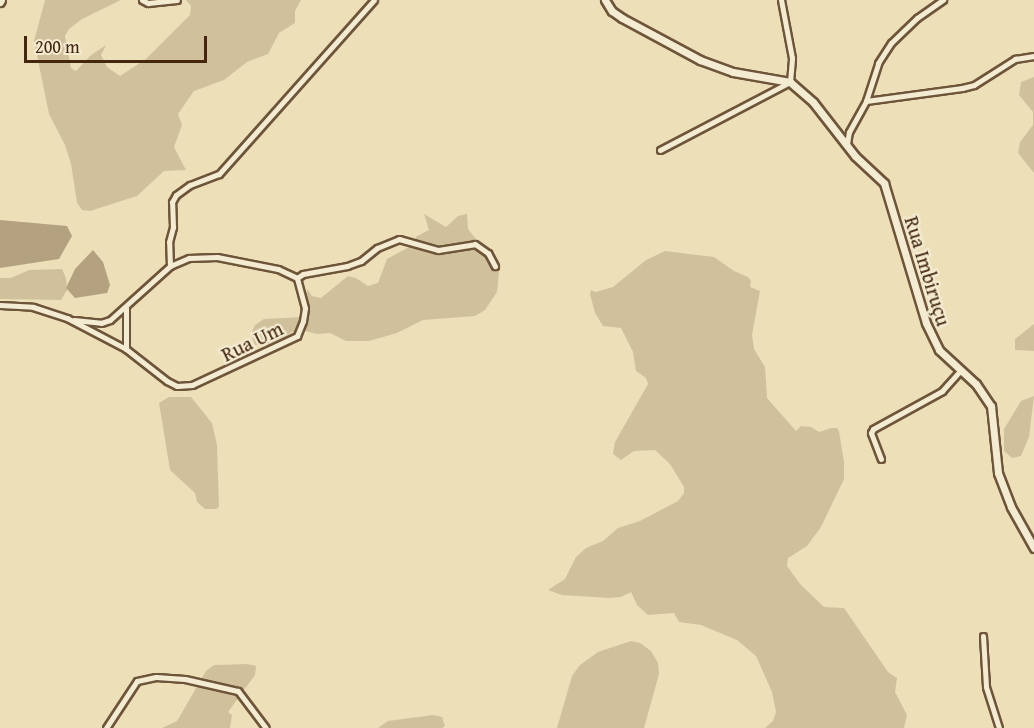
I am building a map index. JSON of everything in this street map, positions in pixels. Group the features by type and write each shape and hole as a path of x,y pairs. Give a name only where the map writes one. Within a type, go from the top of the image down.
{"street":[{"path":"142,0 148,3 177,0"},
{"path":"170,266 169,242 173,226 173,199 176,195 190,185 219,174 374,0"},
{"path":"605,0 612,11 622,18 700,60 733,72 790,82"},
{"path":"781,0 792,58 790,82"},
{"path":"847,144 849,132 866,101 878,63 891,43 917,18 943,0"},
{"path":"866,101 975,85 1015,59 1034,56"},
{"path":"660,150 790,82"},
{"name":"Rua Imbiruçu","path":"790,82 813,102 855,156 884,183 888,190 897,233 926,323 939,351 986,395 991,406 998,473 1011,507 1034,548"},
{"path":"67,318 101,323 110,320 170,266 189,258 217,257 278,269 297,278 311,272 347,266 361,261 377,248 399,239 438,250 475,244 488,253 495,266"},
{"name":"Rua Um","path":"0,305 33,307 67,318 126,349 177,386 203,381 297,336 305,308 297,278"},
{"path":"126,308 126,349"},
{"path":"881,459 871,433 873,429 942,391 960,370"},
{"path":"983,636 986,687 999,728"},
{"path":"106,728 137,681 156,677 185,679 238,691 266,728"}],"shaded area":[{"path":"45,0 121,0 82,19 69,29 65,36 71,68 76,71 90,56 106,45 101,55 107,67 120,76 146,59 190,15 191,6 186,0 301,0 295,11 295,23 279,33 268,54 247,62 224,80 194,91 178,114 182,125 174,147 186,170 164,171 137,196 90,211 82,210 77,203 71,164 65,145 49,114 34,41"},
{"path":"1034,77 1034,173 1018,153 1020,142 1033,125 1033,112 1019,95 1021,82"},
{"path":"424,214 446,227 458,216 467,214 468,229 493,261 499,273 497,292 485,310 475,316 423,320 397,333 369,341 346,341 330,333 317,334 301,330 292,332 277,343 255,345 251,334 255,325 264,319 303,317 307,289 312,296 321,298 348,276 368,286 378,283 387,259 411,246 417,236 429,230"},
{"path":"0,220 67,226 72,236 59,259 0,268"},
{"path":"93,250 103,262 110,285 107,293 75,298 66,288 75,269"},
{"path":"665,251 714,257 734,271 748,277 751,281 750,287 760,291 752,335 754,349 765,367 767,398 796,431 801,426 811,427 819,432 831,428 837,428 839,431 844,479 821,527 807,546 788,558 787,566 800,584 824,607 844,608 888,672 897,678 895,692 907,715 904,728 765,728 773,721 776,712 772,692 756,656 737,640 701,625 679,622 674,613 648,615 637,605 631,592 621,597 609,598 562,595 548,590 565,579 576,557 586,548 603,541 618,528 640,521 678,501 684,493 684,487 670,464 655,450 634,451 621,460 613,454 615,442 648,384 646,378 636,371 633,352 621,328 603,326 595,313 590,294 591,290 596,292 613,287 646,260"},
{"path":"62,269 66,278 67,290 61,300 0,299 0,278 11,278 29,270"},
{"path":"1034,324 1034,351 1015,350 1015,339"},
{"path":"1034,396 1029,437 1021,456 1012,458 1004,451 1004,429 1021,401"},
{"path":"169,397 191,397 212,423 217,445 219,507 216,509 205,509 197,502 195,493 170,470 159,403"},
{"path":"631,641 640,643 651,651 658,663 659,674 644,728 557,728 572,676 580,665 598,652"},
{"path":"214,665 256,666 255,675 228,712 232,715 230,728 162,728 177,721 206,671"},
{"path":"433,715 442,717 445,726 442,728 378,728 388,721"}]}
